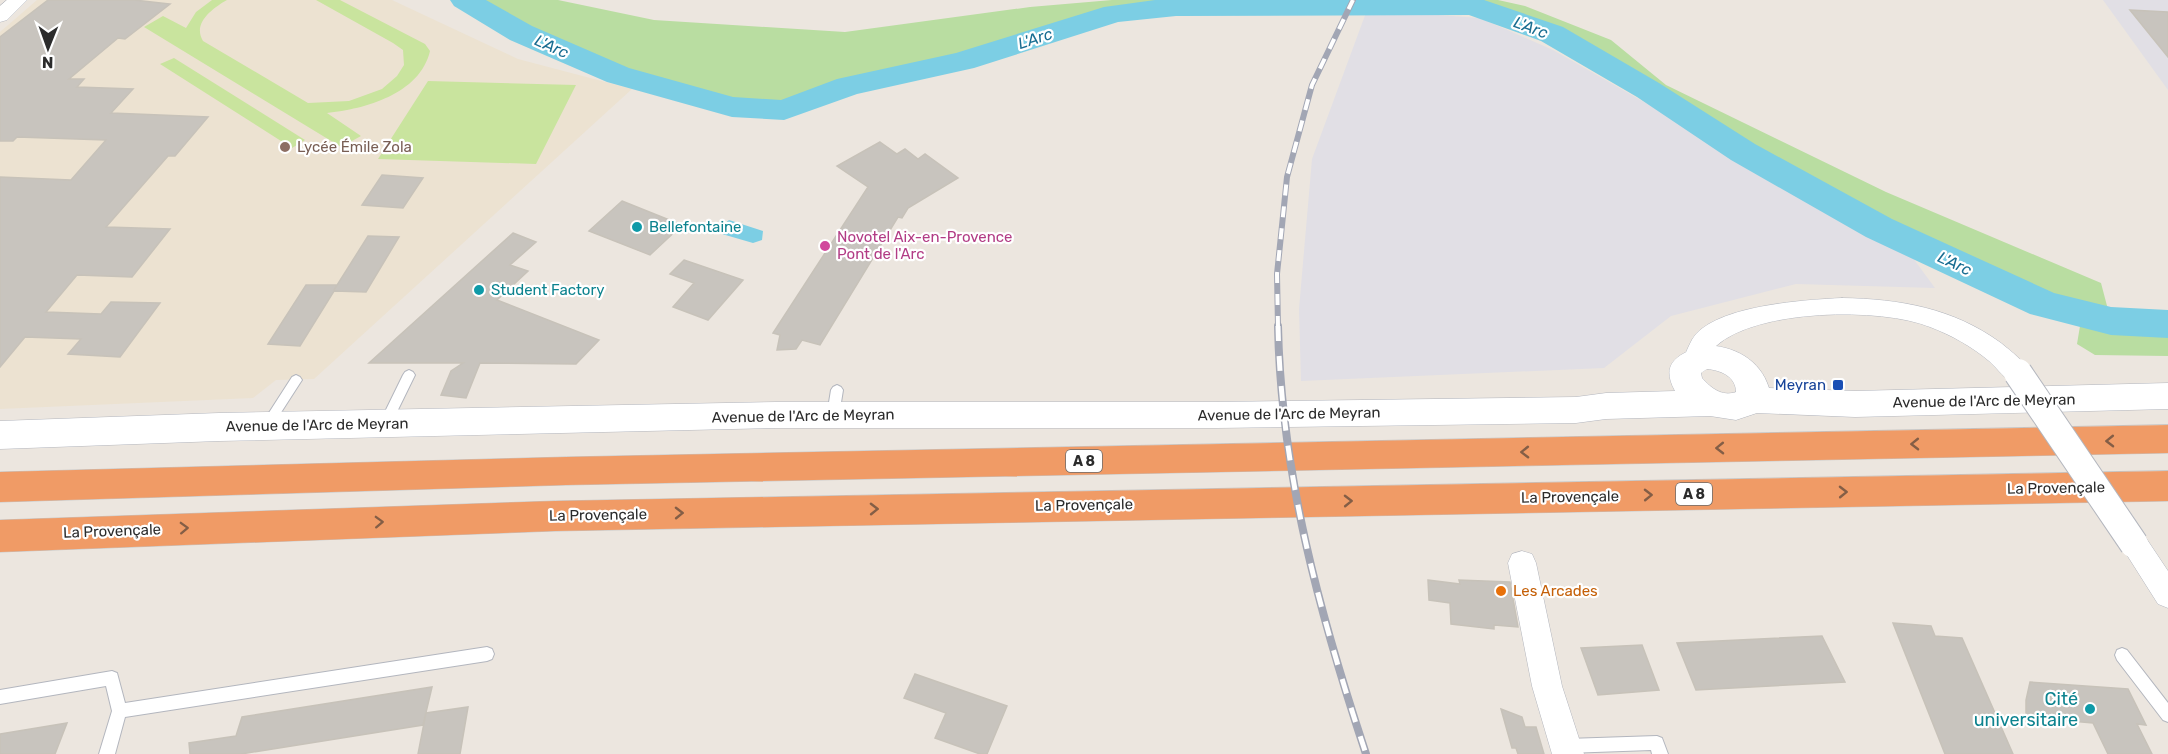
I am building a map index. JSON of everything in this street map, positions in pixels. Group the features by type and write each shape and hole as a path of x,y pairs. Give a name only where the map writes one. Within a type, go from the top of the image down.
{"highway":[{"name":"A 8","path":"0,487 543,471 2168,440"},
{"name":"La Provençale","path":"0,536 567,516 2168,486"}],"main road":[{"path":"1715,357 1745,380 1733,408 1708,403 1688,386 1690,367 1715,357"},
{"name":"Avenue de l'Arc de Meyran","path":"1606,406 1690,367"},
{"name":"Avenue de l'Arc de Meyran","path":"1745,380 1800,403 2168,396"},
{"name":"Avenue de l'Arc de Meyran","path":"0,435 386,423 835,402 1304,414 1576,410 1606,406 1708,403"}],"street":[{"path":"0,16 18,0"},
{"path":"1690,367 1706,339 1723,329 1757,315 1842,305 1919,313 1969,334 2009,363 2018,373 2168,596"},
{"path":"1723,329 1745,380"},
{"path":"1522,563 1547,686 1566,750"}],"lane":[{"path":"386,423 409,375"},
{"path":"266,426 296,380"},
{"path":"119,711 487,654"},
{"path":"2122,655 2168,715"},
{"path":"0,697 112,678 119,711 107,754"},
{"path":"1566,750 1657,743 1660,754"}],"shaded area":[{"name":"Lycée Émile Zola","path":"37,0 392,0 518,59 632,89 314,379 276,380 253,398 0,409 0,32"},
{"path":"2103,0 2168,0 2168,90"},
{"path":"1367,10 1480,18 1553,50 1910,254 1935,288 1796,284 1671,316 1604,368 1301,381 1299,309 1312,159"}],"green space":[{"path":"212,0 227,0 210,12 202,22 200,34 203,41 308,103 349,101 382,89 397,76 404,65 403,50 316,0 340,0 425,44 430,51 424,66 415,78 389,97 358,108 327,113 361,136 341,147 144,27 163,16 186,28 196,12"},
{"path":"465,0 558,0 654,20 845,32 1030,7 1112,0 1498,0 1525,6 1611,40 1666,85 1886,192 2101,283 2111,321 2168,324 2168,356 2095,355 2077,344 2082,314 2044,304 1879,228 1743,152 1648,90 1552,34 1472,6 1176,7 1115,13 963,61 848,86 784,110 732,107 618,75 521,33"},
{"path":"174,58 305,140 292,148 160,64"},
{"path":"428,81 576,85 536,164 378,159"}],"water":[{"path":"729,220 763,231 762,240 753,243 722,234 723,231 720,228"}],"building":[{"path":"48,0 134,0 170,4 125,39 118,38 69,79 84,79 77,87 133,89 111,113 208,117 175,156 168,156 106,227 170,229 132,277 77,275 46,312 101,314 111,302 160,303 120,357 68,354 81,339 25,337 0,367 0,177 71,180 106,140 17,137 13,141 0,141 0,37"},
{"path":"2130,10 2168,12 2168,57"},
{"path":"880,142 897,154 905,149 918,159 925,154 958,178 908,208 902,218 898,217 820,345 802,340 796,349 777,350 780,335 773,333 868,187 837,166"},
{"path":"382,175 423,178 403,208 362,205"},
{"name":"Bellefontaine","path":"622,201 682,225 650,255 589,231"},
{"name":"Student Factory","path":"513,233 536,242 510,265 528,271 497,300 599,340 576,364 480,363 466,398 441,395 451,371 463,363 369,363"},
{"path":"368,236 399,237 366,292 334,291 300,346 268,344 306,285 337,285 334,290"},
{"path":"684,260 743,280 708,320 673,307 694,283 670,274"},
{"path":"1428,580 1460,584 1459,580 1510,582 1518,627 1494,625 1494,629 1451,624 1450,603 1429,600"},
{"path":"1893,623 1931,626 1935,636 1962,638 2013,754 1945,754"},
{"path":"1822,636 1845,682 1696,690 1677,643"},
{"path":"1642,645 1659,690 1598,695 1581,648"},
{"path":"915,674 1007,706 987,754 980,754 935,738 946,713 904,698"},
{"name":"Cité universitaire","path":"2030,682 2128,689 2146,725 2137,724 2152,754 2108,754 2093,723 2026,717 2026,700"},
{"path":"432,687 423,725 241,754 190,754 189,743 236,736 242,717"},
{"path":"468,707 460,754 418,754 426,713"},
{"path":"1501,709 1522,717 1525,727 1536,727 1544,754 1518,754 1516,748 1512,748"},
{"path":"67,723 55,754 0,754 0,734"}],"waterway":[{"name":"L'Arc","path":"465,0 521,33 618,75 732,107 784,110 848,86 963,61 1115,13 1176,7 1472,6 1552,34 1648,90 1743,152 1879,228 2044,304 2111,321 2168,324"}],"railway":[{"path":"1278,327 1277,274 1287,177 1312,85 1353,0"},
{"path":"1278,326 1281,381 1295,490 1319,597 1366,754"}],"place":[{"name":"Lycée Émile Zola","path":"285,147"},
{"name":"Bellefontaine","path":"637,227"},
{"name":"Novotel Aix-en-Provence Pont de l'Arc","path":"825,246"},
{"name":"Student Factory","path":"479,290"},
{"name":"Meyran","path":"1838,385"},
{"name":"Les Arcades","path":"1501,591"},
{"name":"Cité universitaire","path":"2090,709"}]}
